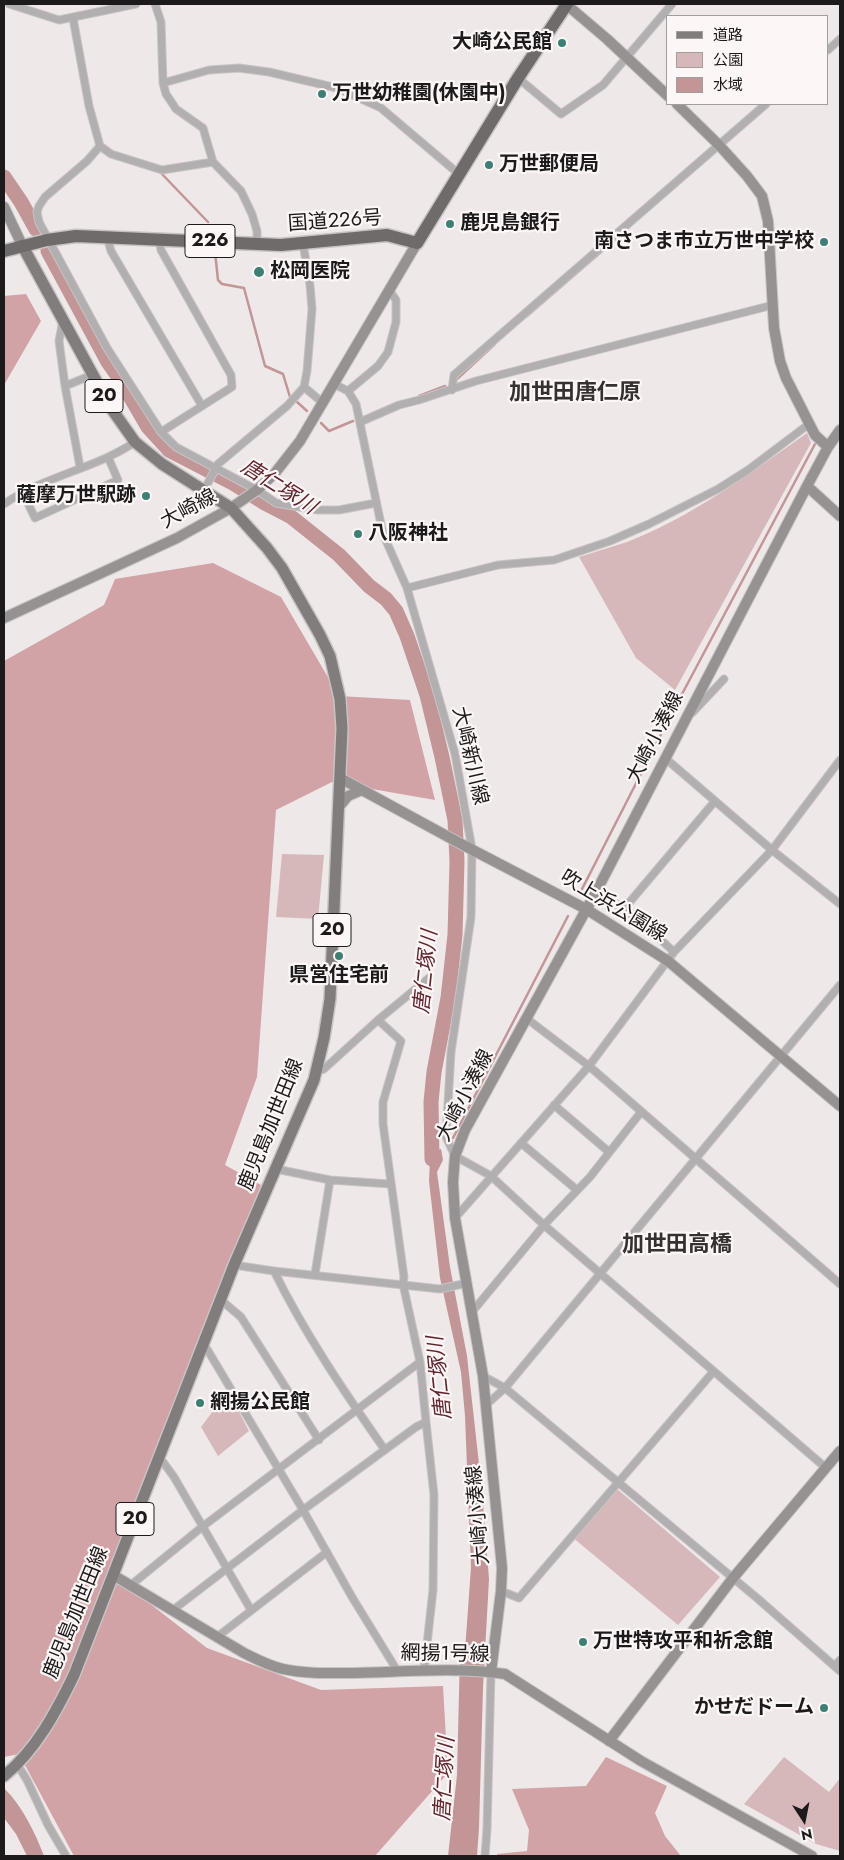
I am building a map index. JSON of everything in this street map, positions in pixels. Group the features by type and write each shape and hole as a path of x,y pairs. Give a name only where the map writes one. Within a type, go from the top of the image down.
{"highway":[{"path":"417,243 518,78 567,4"},
{"name":"国道226号","path":"4,251 22,245 76,236 303,244 387,236 417,243"}],"main road":[{"name":"鹿児島加世田線","path":"10,1770 41,1736 74,1675 234,1265 300,1114 316,1072 324,1038 330,998 342,728 340,699 330,656 282,568 261,540 231,508 203,492 162,464 135,442 111,408 92,375 22,245"}],"street":[{"path":"9,4 59,20 74,18 118,5 136,4"},
{"path":"155,4 161,22 163,83 166,94 176,109 204,128 213,162 241,191 252,214 257,232 257,243"},
{"path":"567,4 666,94"},
{"path":"518,78 561,114 603,85 672,4"},
{"path":"74,18 89,106 100,146 111,154 162,170 213,162"},
{"path":"829,49 840,39"},
{"path":"163,83 209,70 239,68 270,72 337,88 381,108 460,175"},
{"path":"677,105 719,145 762,196 766,208 770,244 774,328 780,362 786,378 815,435 828,448"},
{"path":"452,390 454,375 765,105"},
{"path":"100,146 87,161 45,197 37,212 39,222 47,240 107,348 162,432 176,447 276,503 318,510 339,510 376,503"},
{"path":"5,211 22,245"},
{"path":"107,237 111,251 202,406"},
{"path":"159,239 162,250 231,375 232,387 162,432"},
{"name":"大崎線","path":"4,618 177,538 231,508 255,491 286,460 300,442 417,243"},
{"path":"203,492 214,469 287,406 304,387 312,309 303,244"},
{"path":"334,384 348,391 378,366 388,352 396,322 396,300 390,291"},
{"path":"360,422 398,405 452,390 476,381 772,304"},
{"path":"63,320 59,341 80,468"},
{"path":"65,386 92,375"},
{"path":"304,387 323,403"},
{"name":"大崎新川線","path":"348,391 356,404 383,534 407,588 455,754 469,848 471,917 451,1052 446,1137 455,1156"},
{"path":"407,588 498,565 554,560 610,541 649,524 718,489 748,470 809,424"},
{"name":"大崎小湊線","path":"485,1856 491,1672 501,1591 501,1559 484,1376 472,1312 462,1284 453,1182 455,1156 465,1130 597,890 807,486 840,430"},
{"path":"4,504 24,493 108,457 135,442"},
{"path":"24,493 35,518 118,480 108,457"},
{"path":"807,486 840,516"},
{"path":"684,721 724,679"},
{"path":"665,758 772,850 840,904"},
{"path":"456,1218 589,1066 671,956 772,850 840,760"},
{"name":"吹上浜公園線","path":"340,778 671,956 781,1056 840,1106"},
{"path":"338,808 348,796 362,790"},
{"path":"623,910 715,801"},
{"path":"597,890 644,924 671,956"},
{"path":"316,1072 324,1068 429,978"},
{"path":"487,1404 505,1388 694,1158 840,985"},
{"path":"526,1018 589,1066 840,1284"},
{"path":"378,1020 400,1041 383,1102 383,1134 404,1277 403,1284 420,1362 434,1495 433,1581 424,1671"},
{"path":"554,1105 609,1152"},
{"path":"472,1312 544,1225 578,1190 641,1112"},
{"path":"521,1143 578,1190"},
{"path":"455,1156 491,1176 599,1273 826,1468"},
{"path":"276,1169 330,1180 390,1184"},
{"path":"315,1274 330,1180"},
{"path":"234,1265 440,1289 462,1284"},
{"path":"274,1271 293,1309 357,1410 385,1450"},
{"path":"221,1300 241,1317 319,1440"},
{"path":"204,1344 398,1672"},
{"path":"131,1585 202,1527 420,1362"},
{"path":"501,1591 519,1598 713,1372"},
{"path":"484,1376 505,1388 838,1668 840,1660"},
{"path":"172,1610 303,1510 416,1427 426,1422"},
{"path":"609,1741 733,1578 840,1451"},
{"path":"157,1460 163,1462 174,1477 251,1610"},
{"path":"217,1637 327,1552"},
{"name":"網揚1号線","path":"113,1575 258,1660 282,1669 327,1673 447,1671 505,1674 609,1741 812,1856"},
{"path":"10,1770 27,1780 35,1800 66,1856"}],"green space":[{"path":"807,433 811,443 675,690 636,658 579,557 627,542 675,520 720,493"},
{"path":"282,854 324,855 318,919 276,917"},
{"path":"228,1391 249,1431 218,1456 201,1427"},
{"path":"616,1488 720,1577 678,1625 572,1537"},
{"path":"784,1757 829,1792 840,1778 840,1851 816,1844 744,1804"}],"shaded area":[{"path":"26,294 41,321 4,385 4,296"},
{"path":"213,563 281,597 339,696 410,700 435,800 332,782 276,810 257,1077 225,1165 261,1185 113,1575 207,1648 321,1690 443,1686 448,1773 375,1856 74,1856 19,1754 4,1757 4,661 104,605 115,579"},
{"path":"606,1757 667,1786 655,1813 665,1836 681,1856 497,1856 497,1854 527,1851 529,1830 512,1789 586,1786"}],"water":[{"path":"431,1138 437,1150 441,1149 443,1160 437,1172 450,1267 467,1356 482,1491 489,1579 477,1856 448,1856 457,1775 460,1653 465,1651 471,1567 465,1416 461,1372 440,1278 429,1181"},
{"path":"4,1788 17,1803 27,1820 44,1856 27,1856 16,1834 4,1818"}],"waterway":[{"path":"161,173 208,222"},
{"name":"唐仁塚川","path":"4,177 36,229"},
{"path":"527,316 623,233"},
{"name":"唐仁塚川","path":"48,251 108,362 148,427 169,450 231,482 290,516 339,555 369,586 386,599 396,611 407,636 427,695 442,757 455,820 457,861 455,935 448,998 434,1072 431,1102 432,1159"},
{"path":"215,252 218,280 222,284 244,288 265,366 283,374 290,397"},
{"path":"457,379 495,344"},
{"path":"419,396 445,386"},
{"path":"296,401 307,411"},
{"path":"321,423 329,431 353,421"},
{"path":"580,893 673,711 815,444"},
{"path":"453,1138 568,916"}],"place":[{"name":"大崎公民館","path":"562,43"},
{"name":"万世幼稚園(休園中)","path":"322,94"},
{"name":"万世郵便局","path":"489,165"},
{"name":"鹿児島銀行","path":"450,224"},
{"name":"南さつま市立万世中学校","path":"824,242"},
{"name":"松岡医院","path":"259,272"},
{"name":"薩摩万世駅跡","path":"146,496"},
{"name":"八阪神社","path":"358,534"},
{"name":"県営住宅前","path":"339,956"},
{"name":"網揚公民館","path":"200,1403"},
{"name":"万世特攻平和祈念館","path":"583,1642"},
{"name":"かせだドーム","path":"824,1708"}],"district":[{"name":"加世田唐仁原","path":"575,394"},
{"name":"加世田高橋","path":"677,1246"}]}
